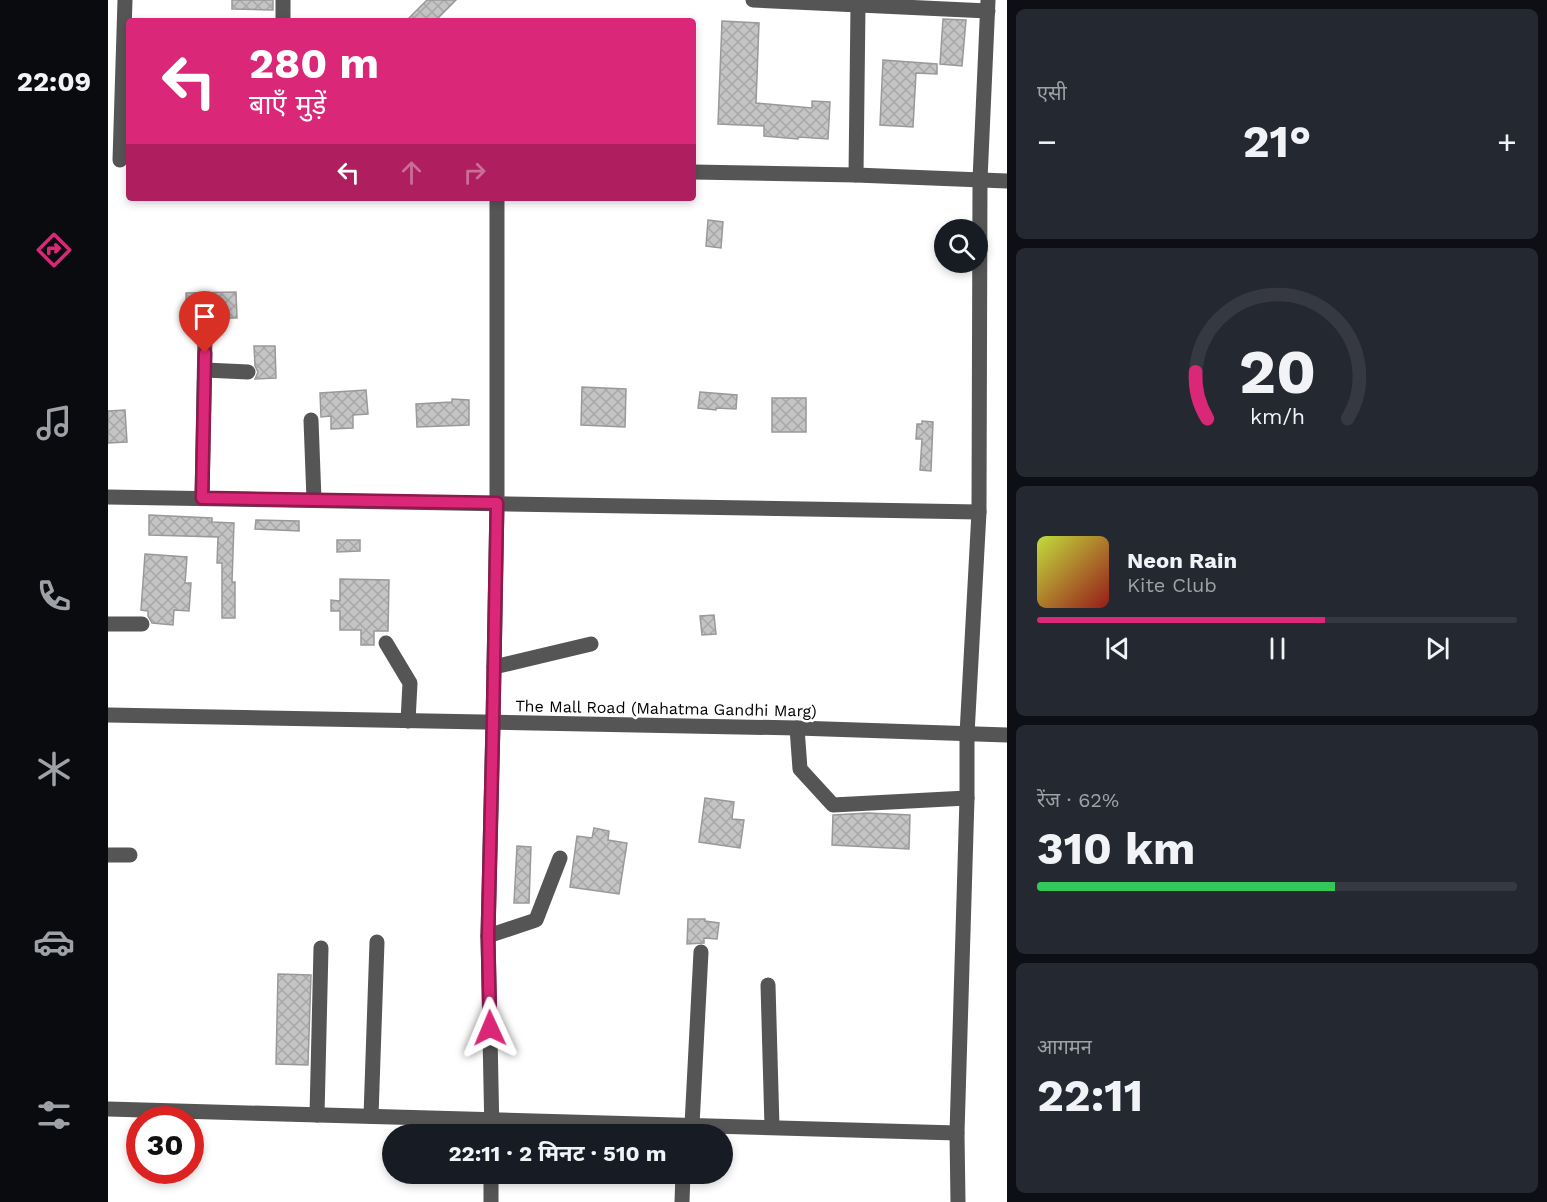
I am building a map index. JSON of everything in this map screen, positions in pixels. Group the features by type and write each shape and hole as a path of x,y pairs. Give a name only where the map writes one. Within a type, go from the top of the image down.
{"street":[{"path":"125,0 126,18"},
{"path":"283,0 283,18"},
{"path":"753,0 858,5 988,5 980,180 979,512 967,734 957,1133 958,1202"},
{"path":"856,175 858,5"},
{"path":"119,160 126,44"},
{"path":"696,172 1007,181"},
{"path":"492,1124 488,936 497,503 498,201"},
{"path":"202,498 206,336"},
{"path":"205,370 248,372"},
{"path":"311,420 314,500"},
{"path":"108,497 979,512"},
{"path":"108,624 142,624"},
{"path":"386,643 410,683 408,721"},
{"path":"494,667 591,644"},
{"name":"The Mall Road (Mahatma Gandhi Marg)","path":"108,715 797,728 1007,735"},
{"path":"797,728 800,769 833,804 967,798"},
{"path":"108,855 130,855"},
{"path":"488,936 536,920 560,858"},
{"path":"371,1116 376,942"},
{"path":"317,1115 321,948"},
{"path":"687,1124 701,952"},
{"path":"768,985 772,1127"},
{"path":"108,1109 371,1116 459,1124"},
{"path":"733,1127 957,1133"},
{"path":"491,1202 492,1184"},
{"path":"682,1202 683,1184"}],"building":[{"path":"232,0 273,0 273,10 232,9"},
{"path":"427,0 456,0 438,18 409,18"},
{"path":"943,19 966,20 962,66 940,64"},
{"path":"722,21 759,23 756,103 812,108 812,101 830,102 828,139 764,136 764,126 718,124"},
{"path":"883,60 937,64 937,74 916,73 913,127 880,125"},
{"path":"708,220 723,222 721,248 706,246"},
{"path":"236,292 237,318 213,318 213,327 202,327 202,318 187,319 186,293"},
{"path":"254,346 275,346 276,378 255,379 258,372 255,366"},
{"path":"582,387 626,389 625,427 581,425"},
{"path":"366,390 368,414 353,415 353,428 331,429 331,416 321,417 320,393"},
{"path":"700,392 737,395 736,409 698,408"},
{"path":"772,398 806,398 806,432 772,432"},
{"path":"452,399 469,400 469,425 417,427 416,404 452,402"},
{"path":"125,410 127,442 108,443 108,411"},
{"path":"922,421 933,422 931,471 920,470 922,439 916,439 917,424 922,424"},
{"path":"149,515 212,518 212,522 234,523 232,582 235,582 235,618 222,618 222,563 217,563 218,537 149,535"},
{"path":"256,520 299,521 299,531 255,529"},
{"path":"337,540 360,540 360,551 337,552"},
{"path":"145,554 187,557 185,583 191,583 189,611 174,610 173,625 152,623 148,611 141,610"},
{"path":"340,579 389,580 388,631 374,631 374,645 361,645 361,630 340,630 340,611 331,611 331,600 340,601"},
{"path":"714,615 716,634 702,635 700,616"},
{"path":"705,798 734,802 732,819 744,820 740,848 699,842"},
{"path":"868,813 910,815 909,849 832,845 833,815"},
{"path":"594,828 609,831 608,840 627,843 619,894 570,887 577,836 592,838"},
{"path":"517,846 531,847 529,903 514,903"},
{"path":"688,919 705,919 705,921 719,923 717,939 704,938 704,943 687,944"},
{"path":"278,974 311,975 308,1065 276,1064"}],"route":[{"path":"205,353 202,498 497,503 488,936 490,1028"}]}
